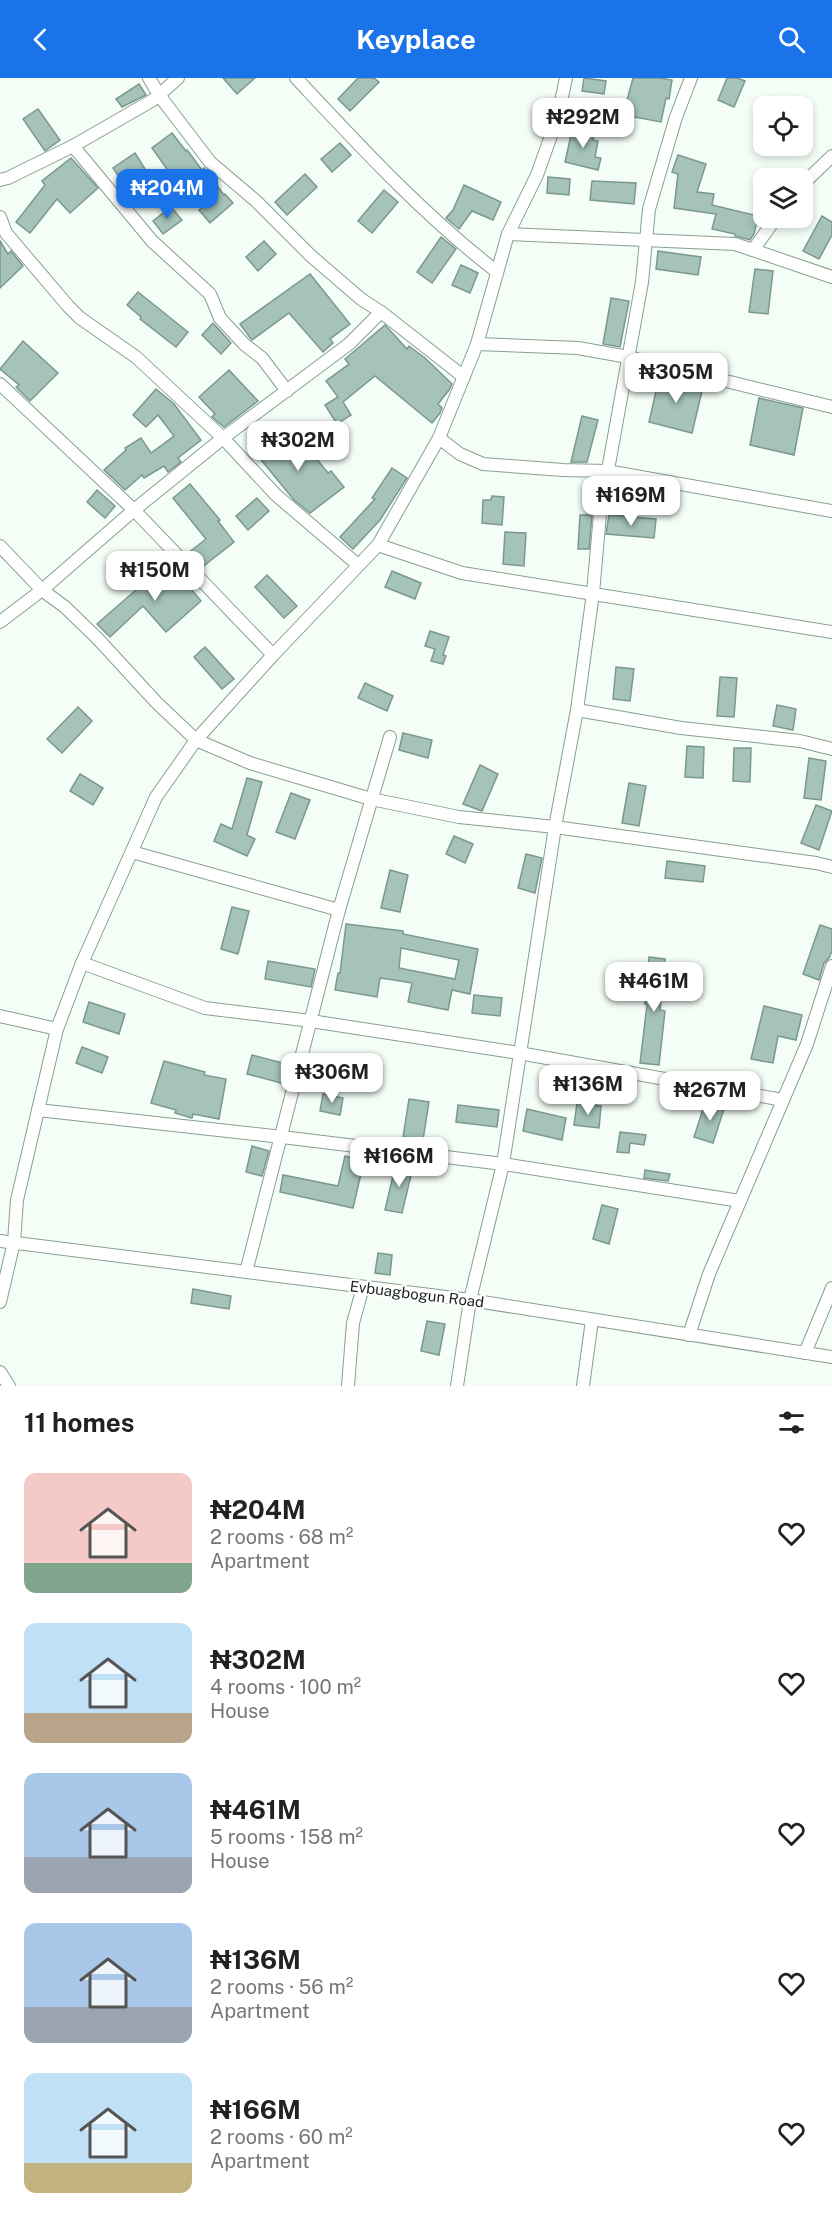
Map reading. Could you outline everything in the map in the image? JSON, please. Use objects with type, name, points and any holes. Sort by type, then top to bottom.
[{"type":"street","points":[[149,78],[210,162],[256,201],[310,256],[464,377]]},
{"type":"street","points":[[0,180],[73,146],[153,100],[178,78]]},
{"type":"street","points":[[296,78],[377,165],[496,272]]},
{"type":"street","points":[[0,1302],[14,1242],[17,1200],[57,1029],[82,963],[156,796],[196,740],[378,545],[440,438],[477,344],[508,234],[537,175],[558,116],[566,78]]},
{"type":"street","points":[[457,1386],[470,1300],[503,1164],[555,827],[577,710],[593,593],[600,514],[642,282],[652,199],[676,117],[691,78]]},
{"type":"street","points":[[73,146],[152,241],[210,294],[220,318],[245,345],[262,358],[287,391]]},
{"type":"street","points":[[813,174],[832,156]]},
{"type":"street","points":[[0,217],[6,233],[80,318],[136,357],[224,438],[276,495],[358,565]]},
{"type":"street","points":[[753,250],[770,228]]},
{"type":"street","points":[[508,234],[735,244],[832,277]]},
{"type":"street","points":[[0,622],[42,590],[134,510],[224,438],[349,344],[381,312]]},
{"type":"street","points":[[477,344],[578,348],[628,357],[832,407]]},
{"type":"street","points":[[0,384],[134,510],[273,655]]},
{"type":"street","points":[[440,438],[460,454],[483,464],[608,471],[832,511]]},
{"type":"street","points":[[378,545],[462,573],[832,632]]},
{"type":"street","points":[[0,546],[42,590],[73,615],[156,702],[196,740],[250,763],[371,799],[459,817],[555,827],[804,861],[832,867]]},
{"type":"street","points":[[577,710],[681,728],[800,741],[832,749]]},
{"type":"street","points":[[246,1272],[339,910],[390,737]]},
{"type":"street","points":[[132,852],[339,910]]},
{"type":"street","points":[[82,963],[205,1008],[311,1021],[519,1053],[783,1100]]},
{"type":"street","points":[[689,1335],[709,1274],[807,1044],[832,966]]},
{"type":"street","points":[[0,1016],[57,1029]]},
{"type":"street","points":[[38,1110],[503,1164],[740,1201]]},
{"type":"street","name":"Evbuagbogun Road","points":[[0,1240],[470,1300],[832,1357]]},
{"type":"street","points":[[348,1386],[354,1323],[363,1287]]},
{"type":"street","points":[[805,1353],[832,1288]]},
{"type":"street","points":[[583,1386],[592,1320]]},
{"type":"street","points":[[0,1372],[9,1386]]},
{"type":"building","points":[[223,78],[255,78],[237,94]]},
{"type":"building","points":[[358,78],[374,78],[379,82],[350,111],[338,99]]},
{"type":"building","points":[[584,78],[606,81],[604,94],[582,91]]},
{"type":"building","points":[[633,78],[672,80],[669,99],[666,98],[661,122],[623,115]]},
{"type":"building","points":[[727,78],[745,81],[734,107],[718,100]]},
{"type":"building","points":[[139,84],[146,95],[122,107],[116,99]]},
{"type":"building","points":[[605,102],[619,108],[613,122],[598,119]]},
{"type":"building","points":[[38,109],[60,140],[45,151],[23,119]]},
{"type":"building","points":[[573,126],[595,131],[593,140],[598,141],[595,157],[601,158],[598,170],[565,162]]},
{"type":"building","points":[[172,133],[233,203],[210,223],[199,210],[204,206],[183,177],[176,182],[152,148]]},
{"type":"building","points":[[340,143],[351,155],[332,172],[321,159]]},
{"type":"building","points":[[135,153],[145,169],[128,180],[124,174],[119,177],[113,168]]},
{"type":"building","points":[[678,155],[706,164],[697,192],[714,194],[712,205],[753,215],[753,228],[755,228],[750,240],[712,229],[716,214],[674,208],[678,174],[672,172]]},
{"type":"building","points":[[71,158],[98,188],[70,213],[57,199],[30,233],[16,222],[45,185],[42,181]]},
{"type":"building","points":[[305,174],[317,187],[287,215],[275,202]]},
{"type":"building","points":[[548,177],[570,179],[569,195],[547,193]]},
{"type":"building","points":[[592,181],[636,183],[634,204],[590,200]]},
{"type":"building","points":[[464,185],[501,202],[493,220],[472,211],[459,229],[446,218],[453,210]]},
{"type":"building","points":[[384,190],[398,202],[372,233],[358,221]]},
{"type":"building","points":[[171,207],[182,220],[163,234],[153,221]]},
{"type":"building","points":[[822,216],[832,222],[832,235],[819,259],[803,251]]},
{"type":"building","points":[[441,237],[456,249],[432,283],[417,272]]},
{"type":"building","points":[[0,241],[8,254],[11,251],[23,266],[0,288]]},
{"type":"building","points":[[264,241],[276,254],[258,271],[246,257]]},
{"type":"building","points":[[658,251],[701,257],[698,275],[656,269]]},
{"type":"building","points":[[461,265],[478,273],[470,293],[452,285]]},
{"type":"building","points":[[755,269],[773,271],[768,314],[749,312]]},
{"type":"building","points":[[310,274],[350,324],[330,339],[333,343],[323,352],[289,313],[252,340],[240,324]]},
{"type":"building","points":[[138,292],[188,332],[176,347],[140,319],[141,317],[127,305]]},
{"type":"building","points":[[611,298],[629,301],[620,347],[603,344]]},
{"type":"building","points":[[213,323],[231,343],[221,354],[202,335]]},
{"type":"building","points":[[385,325],[407,349],[409,346],[425,358],[452,384],[438,404],[442,408],[440,413],[432,423],[375,376],[343,402],[351,415],[337,424],[325,405],[338,397],[326,381],[349,364],[345,359]]},
{"type":"building","points":[[23,341],[58,373],[30,401],[16,387],[19,385],[0,369]]},
{"type":"building","points":[[229,370],[258,401],[224,427],[212,417],[215,414],[199,397]]},
{"type":"building","points":[[660,374],[703,387],[692,433],[649,422]]},
{"type":"building","points":[[156,389],[174,404],[201,440],[178,458],[181,462],[168,472],[164,466],[144,478],[142,475],[125,490],[104,470],[126,450],[125,448],[141,438],[151,453],[174,436],[158,415],[146,427],[133,415]]},
{"type":"building","points":[[759,398],[803,408],[794,455],[750,445]]},
{"type":"building","points":[[582,416],[598,420],[587,462],[571,462]]},
{"type":"building","points":[[260,434],[276,453],[298,436],[328,473],[331,471],[344,487],[310,513],[294,500],[248,444]]},
{"type":"building","points":[[392,468],[407,478],[380,520],[353,549],[340,537],[375,499],[372,498]]},
{"type":"building","points":[[190,484],[220,520],[218,521],[234,542],[201,568],[188,553],[206,539],[173,498]]},
{"type":"building","points":[[97,490],[115,506],[105,518],[87,502]]},
{"type":"building","points":[[492,496],[504,497],[502,525],[482,523],[483,500],[491,500]]},
{"type":"building","points":[[257,498],[269,511],[248,530],[236,516]]},
{"type":"building","points":[[580,515],[592,515],[589,549],[578,549]]},
{"type":"building","points":[[609,515],[656,519],[654,538],[606,534]]},
{"type":"building","points":[[505,532],[526,533],[524,566],[503,564]]},
{"type":"building","points":[[168,562],[201,601],[166,632],[143,606],[110,637],[97,624]]},
{"type":"building","points":[[392,571],[421,583],[415,599],[385,587]]},
{"type":"building","points":[[267,575],[297,606],[284,618],[255,587]]},
{"type":"building","points":[[430,631],[449,637],[443,655],[446,656],[443,664],[431,661],[435,649],[425,646]]},
{"type":"building","points":[[205,647],[234,679],[222,689],[194,657]]},
{"type":"building","points":[[616,667],[634,669],[630,701],[613,699]]},
{"type":"building","points":[[720,677],[737,678],[734,717],[717,716]]},
{"type":"building","points":[[365,683],[393,696],[387,711],[358,698]]},
{"type":"building","points":[[777,705],[796,709],[793,730],[773,726]]},
{"type":"building","points":[[78,707],[92,721],[62,753],[47,739]]},
{"type":"building","points":[[403,733],[432,740],[428,758],[399,750]]},
{"type":"building","points":[[687,746],[704,747],[703,778],[685,777]]},
{"type":"building","points":[[734,748],[751,748],[750,782],[733,781]]},
{"type":"building","points":[[809,758],[826,761],[821,800],[804,798]]},
{"type":"building","points":[[480,765],[498,774],[482,811],[463,804]]},
{"type":"building","points":[[80,774],[103,788],[93,805],[70,791]]},
{"type":"building","points":[[247,778],[262,782],[247,835],[255,839],[247,856],[214,841],[221,824],[232,829]]},
{"type":"building","points":[[629,783],[646,786],[639,826],[622,823]]},
{"type":"building","points":[[291,793],[310,800],[295,839],[276,832]]},
{"type":"building","points":[[816,805],[832,811],[819,850],[801,843]]},
{"type":"building","points":[[454,836],[473,844],[465,863],[446,854]]},
{"type":"building","points":[[526,854],[542,858],[535,893],[518,888]]},
{"type":"building","points":[[667,861],[705,866],[703,882],[665,878]]},
{"type":"building","points":[[390,870],[408,875],[400,912],[381,908]]},
{"type":"building","points":[[232,907],[249,911],[238,954],[221,949]]},
{"type":"building","points":[[346,924],[403,931],[403,934],[478,949],[470,994],[452,990],[448,1010],[408,1002],[412,983],[380,978],[377,997],[335,990],[338,973],[340,973]],"holes":[[[401,948],[459,960],[455,979],[399,968]]]},
{"type":"building","points":[[820,925],[832,929],[832,951],[824,963],[819,980],[803,974]]},
{"type":"building","points":[[649,957],[665,959],[660,1010],[665,1011],[659,1065],[640,1063],[647,1005],[645,1004]]},
{"type":"building","points":[[268,961],[315,969],[311,987],[265,979]]},
{"type":"building","points":[[474,995],[502,998],[500,1016],[472,1013]]},
{"type":"building","points":[[89,1002],[125,1014],[119,1034],[83,1022]]},
{"type":"building","points":[[764,1006],[802,1015],[796,1040],[778,1036],[773,1063],[751,1059]]},
{"type":"building","points":[[82,1047],[108,1057],[102,1073],[76,1063]]},
{"type":"building","points":[[252,1055],[290,1065],[285,1084],[247,1074]]},
{"type":"building","points":[[164,1061],[205,1072],[204,1075],[226,1079],[219,1119],[193,1114],[192,1118],[175,1113],[176,1110],[151,1103]]},
{"type":"building","points":[[323,1094],[343,1098],[340,1115],[320,1111]]},
{"type":"building","points":[[409,1099],[429,1102],[423,1140],[403,1137]]},
{"type":"building","points":[[706,1100],[725,1106],[713,1143],[694,1137]]},
{"type":"building","points":[[577,1103],[601,1106],[599,1128],[574,1125]]},
{"type":"building","points":[[458,1105],[499,1110],[497,1127],[456,1122]]},
{"type":"building","points":[[527,1109],[566,1118],[562,1140],[523,1131]]},
{"type":"building","points":[[620,1132],[646,1135],[644,1145],[630,1143],[629,1153],[617,1152]]},
{"type":"building","points":[[252,1146],[269,1151],[262,1176],[246,1172]]},
{"type":"building","points":[[345,1156],[364,1161],[353,1208],[280,1192],[283,1175],[338,1186]]},
{"type":"building","points":[[396,1163],[413,1167],[402,1213],[385,1210]]},
{"type":"building","points":[[645,1170],[670,1174],[668,1181],[644,1178]]},
{"type":"building","points":[[602,1205],[618,1209],[609,1244],[593,1239]]},
{"type":"building","points":[[378,1253],[392,1255],[390,1275],[375,1273]]},
{"type":"building","points":[[193,1289],[231,1296],[229,1309],[191,1303]]},
{"type":"building","points":[[427,1321],[445,1324],[439,1355],[421,1351]]}]
